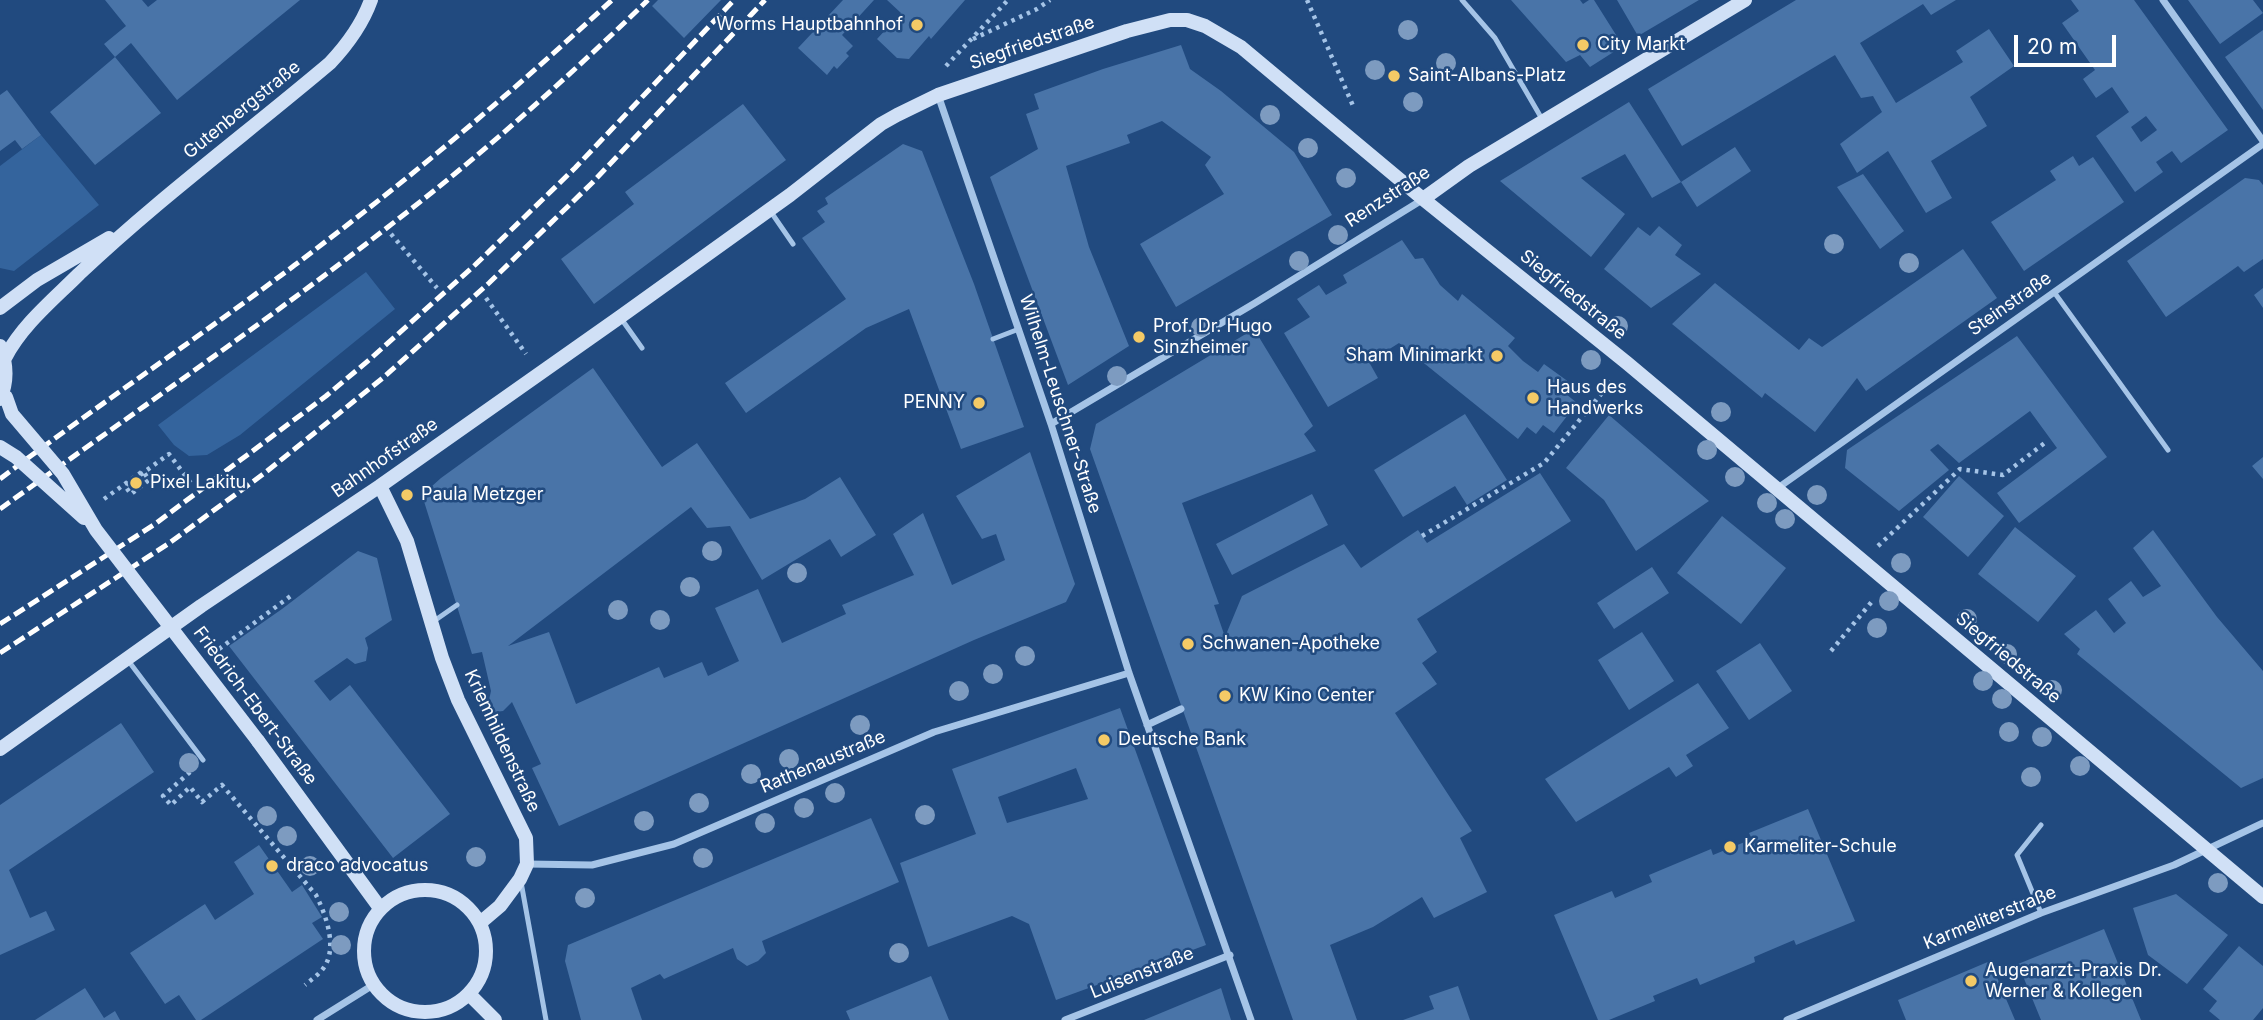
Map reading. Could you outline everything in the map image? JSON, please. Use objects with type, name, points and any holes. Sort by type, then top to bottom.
[{"type":"street","name":"Gutenbergstraße","points":[[2,352],[131,225],[330,63],[350,42],[366,15],[371,0]]},
{"type":"street","name":"Renzstraße","points":[[1051,424],[1255,303],[1423,199],[1469,166],[1745,0]]},
{"type":"street","points":[[2163,0],[2263,142]]},
{"type":"street","name":"Siegfriedstraße","points":[[790,195],[881,124],[938,95],[1127,31],[1170,20],[1187,20],[1221,34],[1241,47],[1423,199],[1627,363],[2263,897]]},
{"type":"street","name":"Wilhelm-Leuschner-Straße","points":[[938,95],[1051,424],[1129,673],[1251,1020]]},
{"type":"street","name":"Steinstraße","points":[[1775,490],[2263,142]]},
{"type":"street","name":"Bahnhofstraße","points":[[0,749],[201,606],[380,486],[790,195]]},
{"type":"street","name":"Gutenbergstraße","points":[[0,308],[37,280],[131,225]]},
{"type":"street","points":[[2,352],[4,393]]},
{"type":"street","name":"Friedrich-Ebert-Straße","points":[[4,393],[12,414],[63,474],[96,530],[258,741],[380,908]]},
{"type":"street","name":"Friedrich-Ebert-Straße","points":[[0,447],[16,457],[96,530]]},
{"type":"street","name":"Kriemhildenstraße","points":[[380,486],[407,541],[458,700],[526,838],[527,864]]},
{"type":"street","name":"Rathenaustraße","points":[[527,864],[592,865],[674,844],[934,732],[1129,673]]},
{"type":"street","points":[[1147,725],[1181,709]]},
{"type":"street","name":"Karmeliterstraße","points":[[1787,1020],[2041,913],[2174,865],[2263,823]]},
{"type":"street","points":[[480,923],[500,906],[520,879],[527,864]]},
{"type":"street","points":[[428,889],[443,891],[470,908],[480,923],[486,949],[481,975],[469,994],[446,1008],[425,1013],[407,1010],[393,1003],[373,985],[363,959],[363,946],[370,921],[380,908],[400,894],[428,889]]},
{"type":"street","name":"Luisenstraße","points":[[1065,1020],[1230,955]]},
{"type":"street","points":[[317,1020],[373,985]]},
{"type":"street","points":[[469,994],[495,1020]]},
{"type":"lane","points":[[1462,0],[1495,38],[1543,121]]},
{"type":"lane","points":[[769,210],[793,244]]},
{"type":"lane","points":[[2054,292],[2168,450]]},
{"type":"lane","points":[[620,317],[642,348]]},
{"type":"lane","points":[[993,339],[1019,330]]},
{"type":"lane","points":[[432,622],[457,605]]},
{"type":"lane","points":[[127,659],[203,760]]},
{"type":"lane","points":[[2041,825],[2017,855],[2041,913]]},
{"type":"lane","points":[[520,879],[546,1020]]},
{"type":"path","points":[[1008,0],[971,40],[1037,9],[1050,0]]},
{"type":"path","points":[[1307,0],[1360,124],[1351,139]]},
{"type":"path","points":[[391,234],[436,288]]},
{"type":"path","points":[[486,298],[519,345]]},
{"type":"path","points":[[1422,536],[1544,463],[1627,363]]},
{"type":"path","points":[[1862,561],[1960,469],[2003,474],[2046,442]]},
{"type":"path","points":[[103,500],[143,471],[149,480],[131,494],[125,486],[143,473],[152,467],[169,454],[193,486]]},
{"type":"path","points":[[1831,651],[1887,582]]},
{"type":"path","points":[[219,649],[292,595]]},
{"type":"path","points":[[203,760],[163,796],[171,805],[190,787],[202,802],[222,785],[316,895],[327,917],[330,943],[324,968],[305,985]]},
{"type":"shaded area","points":[[41,135],[99,205],[14,271],[0,268],[0,166]]},
{"type":"shaded area","points":[[366,272],[395,309],[240,435],[207,455],[189,456],[174,445],[158,425]]},
{"type":"building","points":[[105,0],[142,0],[148,7],[157,0],[300,0],[177,100],[131,43],[115,57],[104,44],[126,26]]},
{"type":"building","points":[[658,0],[721,0],[684,38],[652,6]]},
{"type":"building","name":"Worms Hauptbahnhof","points":[[843,0],[874,0],[842,35],[853,46],[846,53],[849,56],[837,69],[834,66],[827,75],[798,48]]},
{"type":"building","name":"Worms Hauptbahnhof","points":[[887,0],[965,0],[931,39],[929,36],[909,59],[897,58],[877,39],[901,13]]},
{"type":"building","points":[[1511,0],[1580,0],[1583,4],[1594,0],[1623,46],[1590,67],[1580,55],[1566,62]]},
{"type":"building","points":[[1617,0],[1699,0],[1638,36]]},
{"type":"building","points":[[1796,0],[1956,0],[1931,15],[1923,4],[1860,43],[1896,103],[1963,62],[1956,51],[1989,29],[2014,66],[1970,97],[1987,126],[1931,161],[1952,198],[1926,213],[1888,151],[1857,173],[1840,144],[1882,112],[1873,96],[1861,98],[1835,55],[1682,146],[1648,89]]},
{"type":"building","points":[[2071,0],[2134,0],[2228,130],[2181,163],[2172,151],[2156,162],[2163,172],[2135,192],[2096,136],[2129,112],[2112,87],[2096,98],[2083,79],[2095,70],[2062,23],[2079,11]],"holes":[[[2146,116],[2157,130],[2141,142],[2131,127]]]},
{"type":"building","points":[[2188,0],[2253,0],[2263,13],[2220,44]]},
{"type":"building","points":[[2263,30],[2263,110],[2225,57]]},
{"type":"building","points":[[1181,45],[1190,69],[1221,91],[1294,152],[1332,215],[1176,307],[1140,244],[1224,194],[1205,165],[1211,157],[1162,121],[1127,135],[1130,143],[1066,166],[1089,247],[1129,346],[1068,385],[990,177],[1038,149],[1026,114],[1039,109],[1034,94]]},
{"type":"building","points":[[115,57],[161,113],[95,165],[50,112]]},
{"type":"building","points":[[7,90],[41,135],[22,149],[15,140],[0,151],[0,95]]},
{"type":"building","points":[[1629,102],[1681,182],[1652,198],[1625,154],[1581,178],[1625,214],[1591,257],[1500,181]]},
{"type":"building","points":[[743,104],[786,160],[594,304],[561,259],[634,204],[625,192]]},
{"type":"building","points":[[903,144],[922,151],[974,284],[1024,427],[961,449],[909,309],[866,328],[746,413],[725,383],[846,299],[802,238],[825,222],[817,211],[828,204],[825,198]]},
{"type":"building","points":[[1735,147],[1751,171],[1697,207],[1681,182]]},
{"type":"building","points":[[2073,156],[2079,166],[2093,157],[2124,202],[2024,271],[1991,222],[2056,180],[2050,171]]},
{"type":"building","points":[[1863,174],[1904,231],[1880,249],[1837,187]]},
{"type":"building","points":[[2245,178],[2259,180],[2263,185],[2263,259],[2244,272],[2238,266],[2166,317],[2127,261]]},
{"type":"building","points":[[1659,226],[1682,245],[1675,255],[1701,274],[1651,308],[1604,269],[1638,227],[1650,236]]},
{"type":"building","points":[[1402,240],[1415,259],[1423,258],[1440,285],[1458,301],[1462,294],[1515,338],[1508,346],[1523,361],[1538,372],[1544,364],[1573,385],[1566,394],[1577,403],[1554,433],[1543,425],[1536,434],[1527,427],[1518,439],[1399,343],[1369,362],[1378,378],[1328,407],[1284,333],[1310,317],[1297,299],[1319,285],[1326,295],[1347,283],[1343,275]]},
{"type":"building","points":[[1963,249],[1997,298],[1866,391],[1857,378],[1815,432],[1765,393],[1762,398],[1672,324],[1715,283],[1799,350],[1809,338],[1822,347]]},
{"type":"building","points":[[2263,288],[2263,308],[2254,295]]},
{"type":"building","points":[[1254,329],[1313,426],[1304,434],[1316,451],[1182,503],[1219,604],[1214,605],[1225,637],[1242,596],[1344,544],[1361,568],[1418,530],[1427,543],[1540,473],[1571,521],[1417,619],[1437,652],[1422,663],[1437,684],[1395,713],[1472,831],[1460,838],[1487,892],[1434,918],[1422,897],[1373,927],[1330,945],[1357,1020],[1293,1020],[1090,449],[1096,424]]},
{"type":"building","points":[[2017,336],[2107,457],[2019,523],[1997,493],[2057,448],[2030,411],[1959,463],[1938,444],[1930,450],[1949,470],[1899,511],[1845,468],[1847,450]]},
{"type":"building","points":[[593,368],[662,467],[697,443],[750,519],[805,499],[840,477],[876,535],[841,557],[830,539],[762,580],[730,526],[707,528],[691,507],[508,646],[549,632],[576,704],[659,667],[664,678],[702,662],[708,676],[739,661],[715,608],[758,589],[782,643],[846,614],[842,605],[914,575],[893,534],[923,513],[952,585],[1005,560],[996,534],[982,539],[956,496],[1030,452],[1075,584],[1066,602],[974,640],[559,826],[532,768],[541,764],[512,702],[503,711],[495,712],[489,700],[491,691],[482,652],[472,654],[422,495],[441,478]]},
{"type":"building","points":[[1465,414],[1507,480],[1467,505],[1455,486],[1403,517],[1374,470]]},
{"type":"building","points":[[1609,415],[1709,501],[1636,551],[1604,500],[1566,468]]},
{"type":"building","points":[[2263,457],[2263,479],[2252,466]]},
{"type":"building","points":[[1959,476],[2004,516],[1968,557],[1923,517]]},
{"type":"building","points":[[1312,494],[1328,525],[1232,575],[1216,544]]},
{"type":"building","points":[[1722,516],[1786,568],[1741,624],[1677,573]]},
{"type":"building","points":[[2015,527],[2076,576],[2038,622],[1978,574]]},
{"type":"building","points":[[2153,530],[2217,617],[2263,671],[2263,778],[2241,788],[2077,654],[2080,649],[2064,634],[2096,610],[2114,633],[2126,623],[2108,599],[2131,581],[2143,597],[2161,586],[2133,548]]},
{"type":"building","points":[[358,551],[377,558],[392,620],[365,638],[368,648],[366,661],[355,664],[347,658],[314,681],[330,701],[350,685],[450,814],[393,858],[229,646]]},
{"type":"building","points":[[1652,567],[1669,593],[1614,629],[1597,603]]},
{"type":"building","points":[[1642,632],[1674,681],[1629,710],[1598,660]]},
{"type":"building","points":[[1760,643],[1792,691],[1749,720],[1716,671]]},
{"type":"building","points":[[1698,683],[1729,728],[1686,755],[1693,766],[1676,777],[1669,767],[1576,822],[1545,779]]},
{"type":"building","points":[[1120,708],[1206,945],[1056,1000],[1029,924],[1012,916],[928,947],[900,863],[976,834],[952,769]],"holes":[[[1076,768],[1088,799],[1007,823],[998,797]]]},
{"type":"building","points":[[121,723],[154,772],[9,870],[30,918],[46,911],[55,930],[0,955],[0,805]]},
{"type":"building","points":[[1808,809],[1855,921],[1796,945],[1794,940],[1754,957],[1755,962],[1700,985],[1697,978],[1653,996],[1655,1001],[1609,1020],[1598,1020],[1554,915],[1612,891],[1615,898],[1652,882],[1649,875],[1711,849],[1713,855],[1752,839],[1749,833]]},
{"type":"building","points":[[871,818],[899,882],[762,941],[766,953],[747,966],[737,959],[733,948],[664,979],[660,974],[631,988],[642,1020],[581,1020],[565,961],[568,945]]},
{"type":"building","points":[[259,845],[292,892],[302,885],[322,917],[312,923],[323,939],[201,1020],[196,1020],[179,995],[165,1004],[130,953],[205,904],[215,920],[254,894],[234,862]]},
{"type":"building","points":[[2176,894],[2228,935],[2187,984],[2148,955],[2133,908]]},
{"type":"building","points":[[2104,929],[2141,1020],[2041,1020],[2018,964]]},
{"type":"building","points":[[2239,946],[2263,966],[2263,1008],[2253,1020],[2220,1020],[2209,1011],[2217,1001],[2203,989]]},
{"type":"building","name":"Augenarzt-Praxis Dr. Werner & Kollegen","points":[[1990,961],[2015,1020],[1906,1020],[1898,1000]]},
{"type":"building","points":[[931,976],[949,1020],[850,1020],[846,1011]]},
{"type":"building","points":[[1458,986],[1470,1020],[1403,1020],[1434,1009],[1429,996]]},
{"type":"building","points":[[85,988],[104,1018],[115,1011],[120,1020],[35,1020]]},
{"type":"building","points":[[1221,988],[1231,1020],[1144,1020]]},
{"type":"railway","points":[[0,479],[245,302],[362,213],[472,124],[612,0]]},
{"type":"railway","points":[[0,509],[382,232],[517,121],[648,0]]},
{"type":"railway","points":[[0,624],[155,524],[326,396],[369,360],[475,265],[575,168],[734,0]]},
{"type":"railway","points":[[0,653],[168,544],[266,472],[384,377],[489,283],[592,183],[765,0]]},
{"type":"place","name":"Worms Hauptbahnhof","points":[[917,25]]},
{"type":"place","name":"City Markt","points":[[1583,45]]},
{"type":"place","name":"Saint-Albans-Platz","points":[[1394,76]]},
{"type":"place","name":"Prof. Dr. Hugo Sinzheimer","points":[[1139,337]]},
{"type":"place","name":"Sham Minimarkt","points":[[1497,356]]},
{"type":"place","name":"Haus des Handwerks","points":[[1533,398]]},
{"type":"place","name":"PENNY","points":[[979,403]]},
{"type":"place","name":"Pixel Lakitu","points":[[136,483]]},
{"type":"place","name":"Paula Metzger","points":[[407,495]]},
{"type":"place","name":"Schwanen-Apotheke","points":[[1188,644]]},
{"type":"place","name":"KW Kino Center","points":[[1225,696]]},
{"type":"place","name":"Deutsche Bank","points":[[1104,740]]},
{"type":"place","name":"Karmeliter-Schule","points":[[1730,847]]},
{"type":"place","name":"draco advocatus","points":[[272,866]]},
{"type":"place","name":"Augenarzt-Praxis Dr. Werner & Kollegen","points":[[1971,981]]}]
